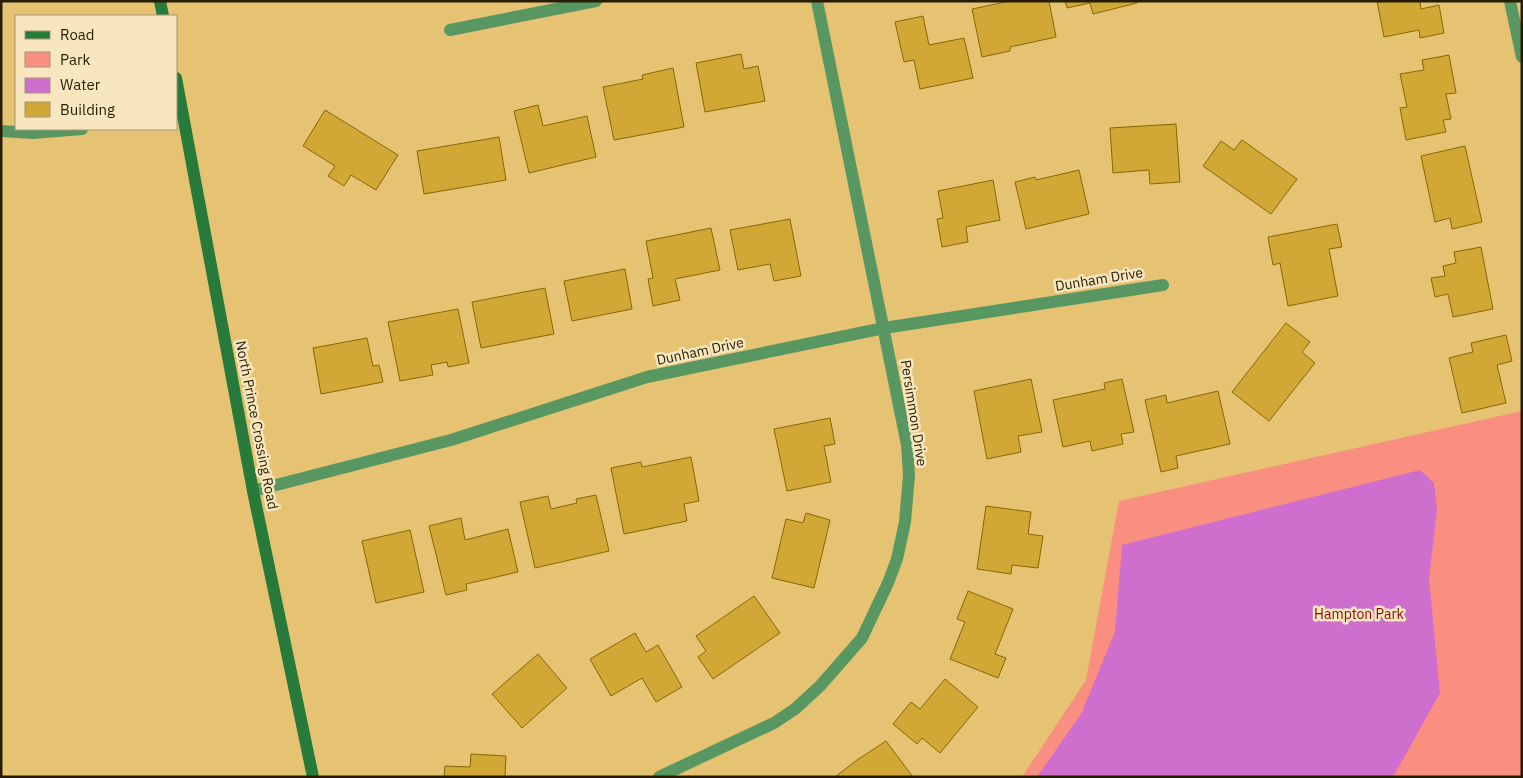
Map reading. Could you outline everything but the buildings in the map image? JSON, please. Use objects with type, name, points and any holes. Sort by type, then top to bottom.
[{"type":"street","points":[[160,1],[163,15]]},
{"type":"street","points":[[450,30],[596,1]]},
{"type":"street","name":"Persimmon Drive","points":[[659,777],[774,724],[795,709],[820,686],[862,638],[897,559],[905,522],[909,474],[907,445],[817,1]]},
{"type":"street","points":[[1510,1],[1522,57]]},
{"type":"street","name":"North Prince Crossing Road","points":[[178,96],[253,491],[313,777]]},
{"type":"street","points":[[1,131],[32,133],[70,130]]},
{"type":"street","name":"Dunham Drive","points":[[253,491],[459,438],[647,377],[884,328],[1163,285]]},
{"type":"green space","name":"Hampton Park","points":[[1522,411],[1522,777],[1022,777],[1086,680],[1119,501]]},
{"type":"water","name":"Hampton Park","points":[[1420,470],[1434,483],[1437,510],[1429,578],[1440,693],[1393,777],[1037,777],[1081,714],[1115,632],[1122,545]]}]
